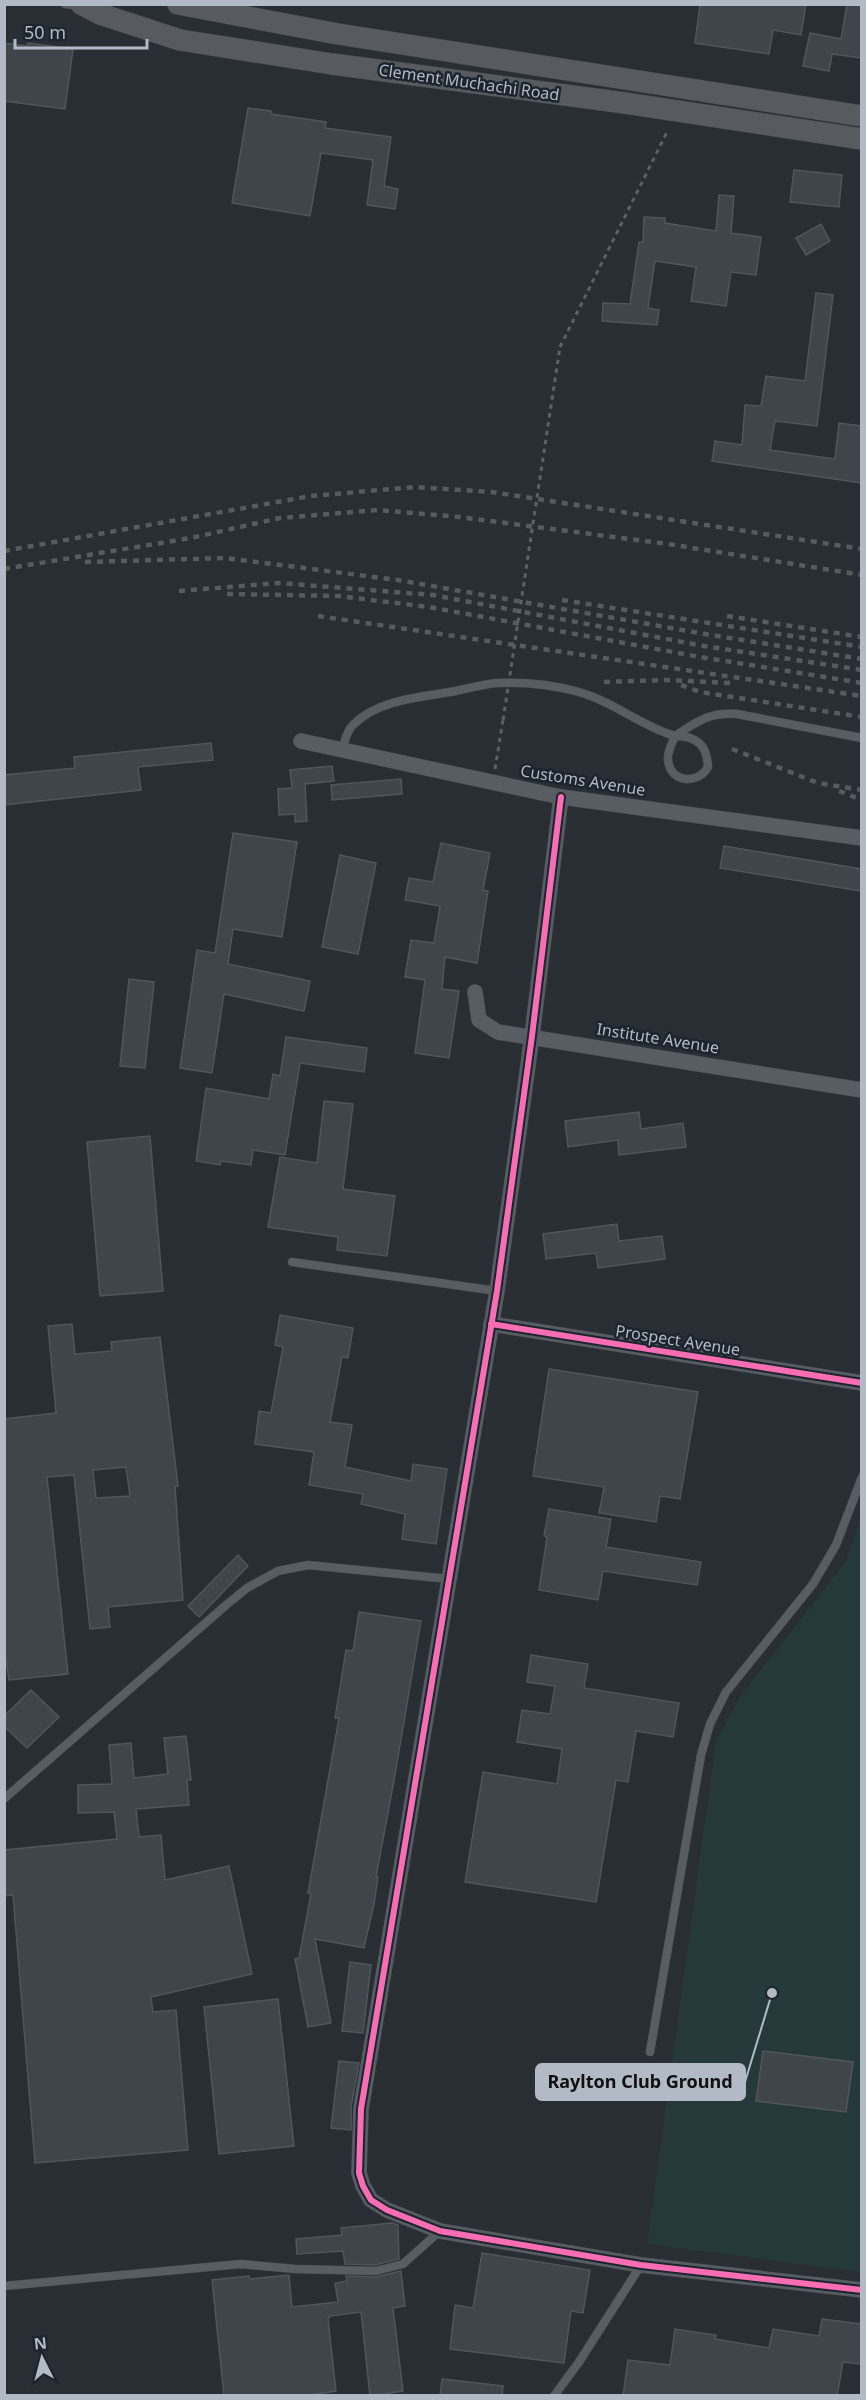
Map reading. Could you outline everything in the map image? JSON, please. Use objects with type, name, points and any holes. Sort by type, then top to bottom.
[{"type":"main road","name":"Clement Muchachi Road","points":[[178,4],[338,34],[861,116]]},
{"type":"main road","name":"Clement Muchachi Road","points":[[77,5],[180,40],[332,64],[614,101],[861,139]]},
{"type":"street","name":"Customs Avenue","points":[[301,741],[561,796],[861,838]]},
{"type":"street","points":[[561,796],[532,1036],[497,1291],[365,2086],[359,2173],[371,2200],[387,2210],[440,2231],[641,2265],[861,2290]]},
{"type":"street","name":"Institute Avenue","points":[[474,992],[479,1020],[498,1032],[861,1090]]},
{"type":"street","name":"Prospect Avenue","points":[[491,1324],[861,1383]]},
{"type":"lane","points":[[342,750],[347,733],[353,725],[363,717],[392,704],[496,683],[548,686],[580,692],[609,703],[650,727],[675,736],[693,738],[701,742],[708,767],[700,776],[691,780],[682,779],[674,774],[668,762],[669,749],[675,736],[704,718],[722,713],[861,738]]},
{"type":"lane","points":[[292,1262],[497,1291]]},
{"type":"lane","points":[[650,2052],[701,1755],[710,1724],[726,1692],[813,1584],[837,1545],[861,1477]]},
{"type":"lane","points":[[5,1798],[225,1606],[247,1588],[278,1571],[308,1565],[449,1579]]},
{"type":"lane","points":[[4,2286],[241,2264],[295,2270],[376,2271],[403,2264],[440,2231]]},
{"type":"lane","points":[[554,2396],[579,2362],[641,2265]]},
{"type":"path","points":[[492,782],[560,347],[677,112]]},
{"type":"shaded area","points":[[861,1517],[861,2272],[647,2244],[716,1741],[742,1694],[845,1563]]},
{"type":"building","points":[[700,4],[806,4],[801,35],[773,30],[769,54],[695,43]]},
{"type":"building","points":[[847,4],[861,4],[861,58],[832,54],[829,71],[803,66],[810,33],[841,39]]},
{"type":"building","points":[[4,43],[27,46],[28,43],[73,49],[65,109],[4,101]]},
{"type":"building","points":[[248,108],[271,111],[271,114],[326,122],[325,128],[391,137],[384,186],[398,189],[395,209],[367,205],[373,160],[321,153],[310,216],[232,203]]},
{"type":"building","points":[[794,170],[842,175],[839,207],[790,202]]},
{"type":"building","points":[[719,195],[734,196],[731,233],[761,237],[756,275],[731,272],[726,306],[691,301],[696,267],[655,261],[648,308],[659,310],[657,325],[602,321],[603,303],[630,304],[639,242],[643,242],[644,217],[665,218],[665,223],[716,231]]},
{"type":"building","points":[[821,224],[830,241],[806,255],[796,238]]},
{"type":"building","points":[[816,293],[833,295],[817,426],[775,421],[770,450],[835,459],[839,423],[861,426],[861,483],[712,461],[715,441],[742,445],[745,405],[761,406],[766,376],[805,381]]},
{"type":"building","points":[[211,743],[213,760],[138,767],[141,790],[4,805],[4,775],[75,768],[74,757]]},
{"type":"building","points":[[332,766],[334,781],[305,784],[307,821],[295,822],[295,814],[279,815],[278,789],[292,788],[290,770]]},
{"type":"building","points":[[401,779],[402,794],[332,800],[331,785]]},
{"type":"building","points":[[233,833],[297,842],[282,937],[233,929],[228,964],[310,981],[304,1011],[224,994],[212,1073],[180,1068],[197,950],[215,953]]},
{"type":"building","points":[[441,843],[490,853],[483,890],[488,891],[477,963],[445,957],[442,989],[459,991],[449,1058],[415,1053],[425,980],[405,977],[411,940],[434,943],[440,906],[405,900],[409,878],[433,882]]},
{"type":"building","points":[[724,846],[861,869],[861,891],[720,868]]},
{"type":"building","points":[[340,855],[376,863],[358,954],[322,947]]},
{"type":"building","points":[[129,979],[154,982],[145,1068],[120,1066]]},
{"type":"building","points":[[286,1037],[367,1048],[364,1072],[300,1063],[285,1155],[253,1150],[251,1165],[221,1161],[220,1165],[196,1161],[206,1088],[269,1099],[273,1074],[280,1076]]},
{"type":"building","points":[[324,1101],[353,1104],[343,1189],[395,1196],[387,1256],[337,1250],[338,1237],[268,1227],[280,1157],[317,1163]]},
{"type":"building","points":[[639,1112],[641,1129],[683,1123],[686,1147],[619,1155],[618,1140],[568,1147],[565,1121]]},
{"type":"building","points":[[150,1136],[163,1291],[100,1296],[87,1142]]},
{"type":"building","points":[[617,1224],[619,1241],[662,1236],[665,1259],[598,1268],[596,1253],[546,1259],[543,1234]]},
{"type":"building","points":[[280,1315],[353,1328],[348,1358],[342,1357],[330,1422],[352,1425],[345,1467],[411,1481],[413,1464],[447,1469],[436,1544],[402,1539],[405,1514],[361,1504],[363,1494],[309,1485],[314,1452],[255,1444],[259,1411],[271,1413],[283,1347],[275,1345]]},
{"type":"building","points":[[72,1324],[75,1354],[112,1351],[111,1342],[160,1337],[178,1486],[175,1486],[183,1600],[108,1607],[110,1627],[90,1629],[74,1475],[47,1477],[68,1674],[9,1680],[4,1645],[4,1419],[56,1413],[48,1326]],"holes":[[[126,1467],[130,1496],[96,1498],[93,1470]]]},
{"type":"building","points":[[549,1369],[698,1392],[680,1499],[660,1496],[656,1522],[599,1513],[604,1487],[533,1476]]},
{"type":"building","points":[[549,1509],[611,1519],[606,1547],[701,1562],[697,1585],[603,1571],[598,1600],[539,1590]]},
{"type":"building","points":[[238,1555],[248,1566],[199,1617],[188,1606]]},
{"type":"building","points":[[359,1612],[421,1621],[376,1877],[378,1877],[374,1904],[364,1948],[315,1939],[331,2023],[308,2027],[295,1959],[299,1958],[311,1894],[308,1893],[339,1718],[335,1718],[346,1650],[353,1651]]},
{"type":"building","points":[[531,1655],[588,1664],[584,1688],[679,1703],[673,1737],[636,1731],[628,1782],[616,1780],[596,1902],[465,1882],[483,1772],[557,1784],[562,1749],[517,1742],[522,1710],[550,1714],[555,1686],[527,1682]]},
{"type":"building","points":[[31,1690],[59,1717],[27,1748],[4,1726],[4,1716]]},
{"type":"building","points":[[186,1736],[191,1780],[187,1780],[189,1805],[136,1809],[139,1837],[161,1835],[165,1880],[229,1866],[252,1974],[151,1997],[153,2012],[176,2010],[188,2150],[35,2163],[13,1895],[4,1896],[4,1850],[117,1839],[114,1812],[78,1813],[78,1785],[112,1784],[109,1745],[131,1743],[134,1778],[168,1774],[164,1738]]},
{"type":"building","points":[[350,1962],[371,1965],[363,2033],[342,2031]]},
{"type":"building","points":[[278,1999],[294,2146],[219,2154],[204,2007]]},
{"type":"building","points":[[763,2051],[853,2062],[846,2112],[756,2101]]},
{"type":"building","points":[[339,2061],[359,2063],[351,2107],[351,2130],[331,2128]]},
{"type":"building","points":[[392,2223],[398,2225],[399,2259],[375,2265],[345,2264],[343,2251],[297,2254],[296,2239],[342,2235],[341,2228]]},
{"type":"building","points":[[482,2253],[590,2270],[583,2313],[571,2311],[564,2363],[450,2349],[455,2305],[473,2308]]},
{"type":"building","points":[[401,2271],[405,2306],[393,2308],[403,2391],[370,2396],[361,2312],[330,2316],[328,2319],[336,2391],[304,2396],[224,2396],[212,2280],[289,2275],[292,2307],[338,2302],[335,2283],[347,2281],[346,2276],[376,2277]]},
{"type":"building","points":[[822,2319],[861,2324],[861,2364],[843,2362],[837,2396],[623,2396],[628,2360],[670,2365],[675,2329],[716,2335],[715,2339],[769,2348],[773,2329],[819,2336]]},
{"type":"building","points":[[442,2379],[503,2386],[502,2396],[440,2396]]},
{"type":"railway","points":[[4,551],[311,496],[415,487],[492,492],[862,549]]},
{"type":"railway","points":[[4,569],[191,538],[280,518],[377,510],[459,517],[668,544],[862,575]]},
{"type":"railway","points":[[85,562],[225,558],[398,580],[862,659]]},
{"type":"railway","points":[[179,591],[279,583],[433,595],[704,646],[862,670]]},
{"type":"railway","points":[[227,594],[338,596],[429,607],[700,657],[862,683]]},
{"type":"railway","points":[[562,600],[862,647]]},
{"type":"railway","points":[[318,616],[862,696]]},
{"type":"railway","points":[[727,616],[862,637]]},
{"type":"railway","points":[[604,682],[667,680],[731,683]]},
{"type":"railway","points":[[681,685],[700,692],[862,717]]},
{"type":"railway","points":[[732,749],[818,783],[862,790]]},
{"type":"railway","points":[[839,791],[862,800]]},
{"type":"cycle path","points":[[561,797],[532,1036],[497,1291],[361,2109],[359,2173],[371,2200],[387,2210],[440,2231],[641,2265],[862,2290]]},
{"type":"cycle path","points":[[491,1324],[862,1383]]},
{"type":"place","name":"Raylton Club Ground","points":[[772,1993]]}]
